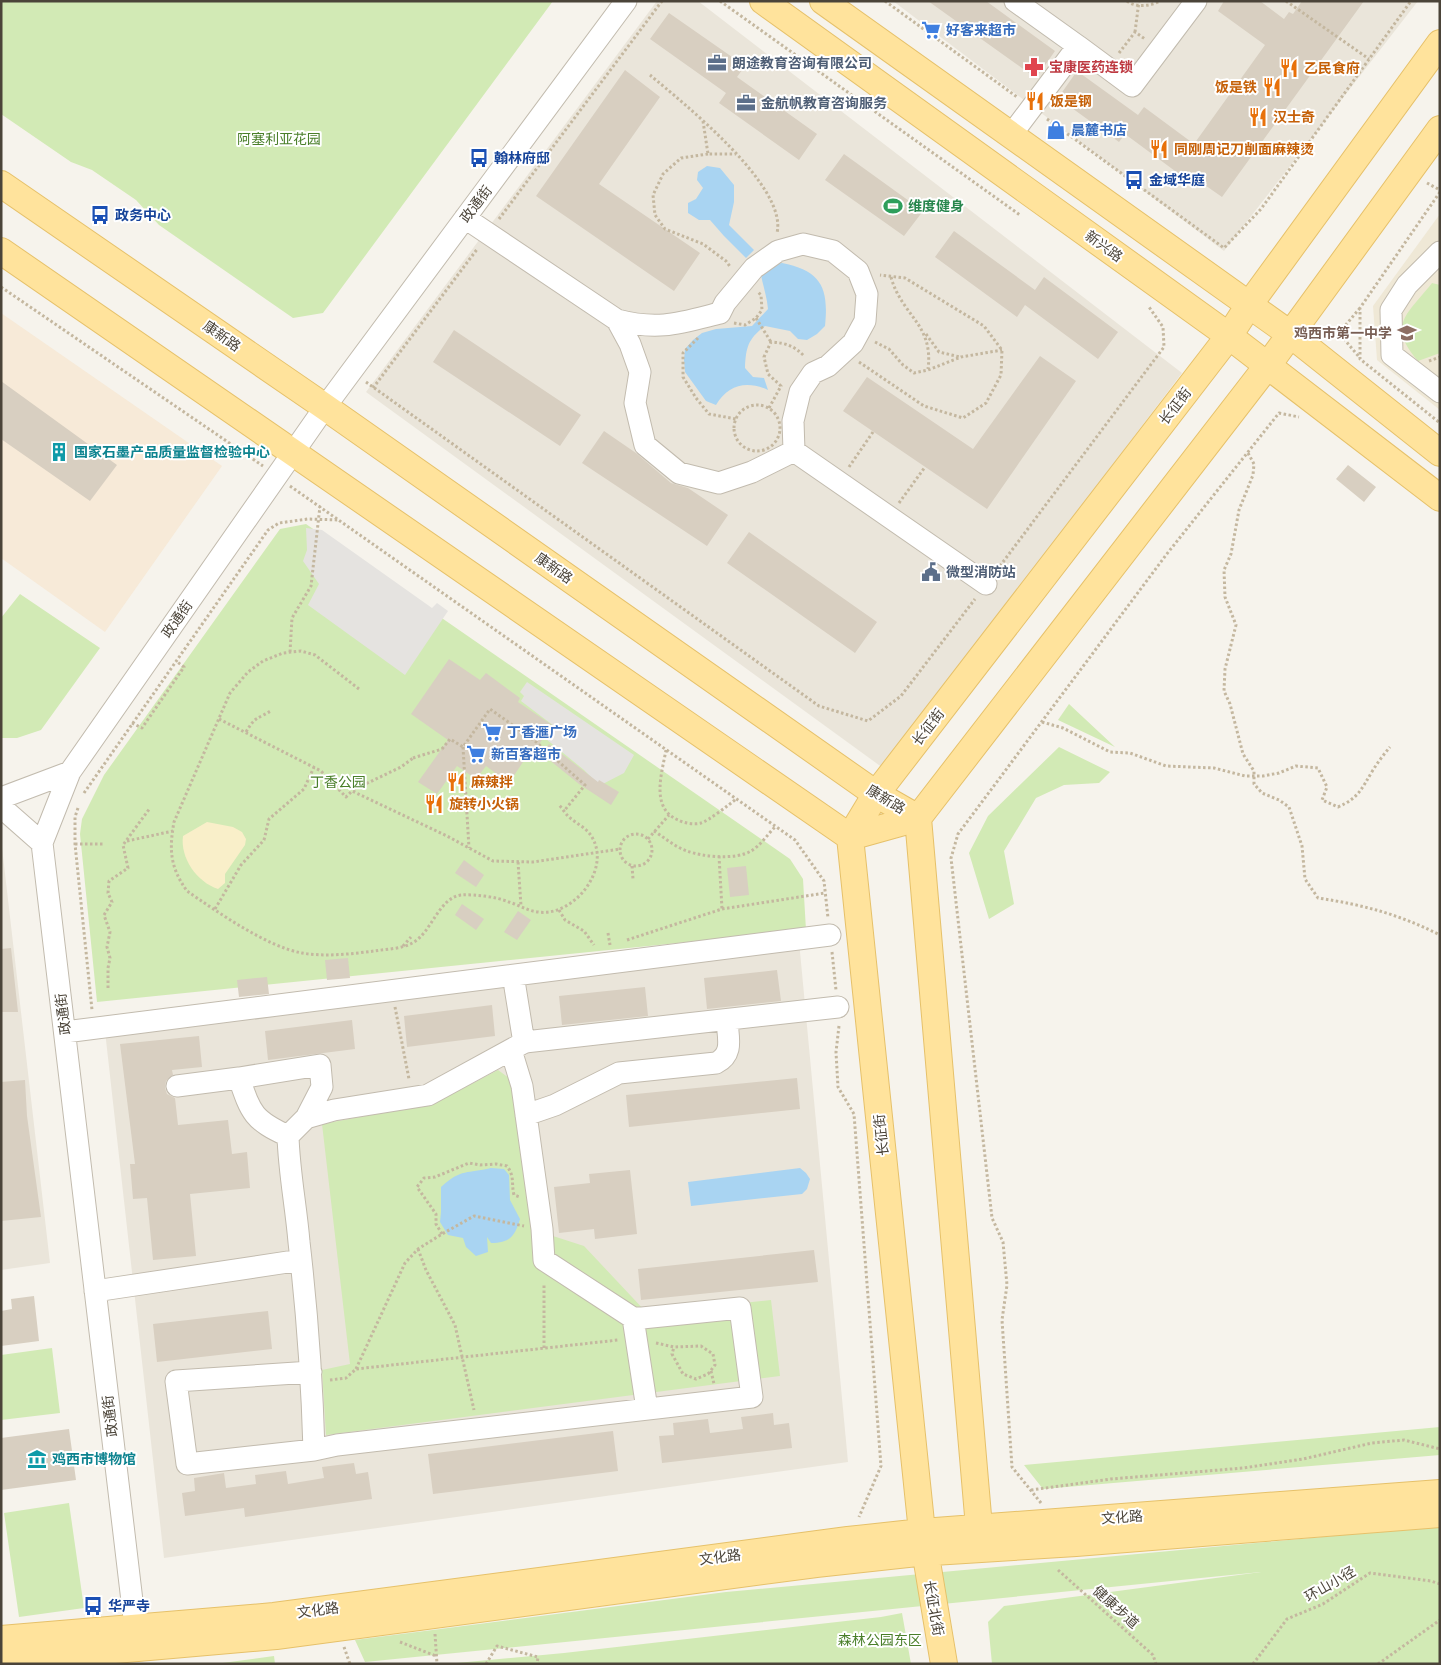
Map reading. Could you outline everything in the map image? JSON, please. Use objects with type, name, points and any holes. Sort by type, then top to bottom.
[{"type":"main road","name":"新兴路","points":[[763,1],[1268,364],[1440,498]]},
{"type":"main road","points":[[823,1],[1290,334],[1440,453]]},
{"type":"main road","name":"长征街","points":[[921,1546],[850,836],[876,794],[1229,336],[1249,305],[1440,43]]},
{"type":"main road","points":[[979,1527],[918,818],[1268,364],[1440,129]]},
{"type":"main road","name":"康新路","points":[[1,184],[325,407],[876,794],[918,818]]},
{"type":"main road","points":[[1,251],[850,836]]},
{"type":"main road","name":"康新路","points":[[850,836],[918,818]]},
{"type":"main road","name":"文化路","points":[[1,1640],[276,1636],[816,1564],[921,1546],[979,1527],[1440,1493]]},
{"type":"main road","name":"文化路","points":[[1,1660],[274,1616],[848,1540],[921,1546],[1076,1543],[1440,1514]]},
{"type":"main road","name":"长征北街","points":[[921,1546],[944,1664]]},
{"type":"street","name":"政通街","points":[[136,1638],[42,843],[70,772],[350,372],[626,1]]},
{"type":"street","points":[[1015,1],[1132,86],[1196,1]]},
{"type":"street","points":[[1011,136],[1078,46]]},
{"type":"street","points":[[465,218],[617,320],[638,326],[665,326],[720,313],[725,303],[754,268],[778,251],[803,244],[833,251],[858,271],[867,294],[865,321],[853,344],[828,366],[813,373],[800,392],[793,421],[794,451]]},
{"type":"street","points":[[1440,252],[1407,285],[1391,310],[1392,356],[1440,392]]},
{"type":"street","points":[[617,320],[630,344],[640,372],[635,403],[645,446],[680,473],[719,483],[752,472],[794,451]]},
{"type":"street","points":[[794,451],[986,584]]},
{"type":"street","points":[[1,798],[70,772]]},
{"type":"street","points":[[1,807],[42,843]]},
{"type":"street","points":[[65,1032],[830,935]]},
{"type":"street","points":[[515,987],[522,1086],[538,1196],[544,1260],[635,1328]]},
{"type":"street","points":[[306,1118],[334,1110],[428,1094],[518,1046],[838,1007]]},
{"type":"street","points":[[526,1115],[555,1104],[619,1073],[716,1063],[724,1059],[729,1049],[727,1021]]},
{"type":"street","points":[[177,1086],[320,1065],[322,1087],[306,1118],[288,1136],[288,1164],[301,1260],[311,1372],[314,1450]]},
{"type":"street","points":[[239,1078],[250,1110],[267,1127],[288,1136]]},
{"type":"street","points":[[95,1290],[301,1260]]},
{"type":"street","points":[[311,1372],[176,1382],[186,1464],[752,1397],[740,1308],[642,1318],[635,1328],[647,1409]]},
{"type":"path","points":[[497,222],[662,1]]},
{"type":"path","points":[[720,1],[1028,220]]},
{"type":"path","points":[[885,1],[1022,101]]},
{"type":"path","points":[[1127,1],[1132,4],[1152,5],[1160,1]]},
{"type":"path","points":[[1286,1],[1369,59]]},
{"type":"path","points":[[1047,119],[1224,248],[1261,209],[1411,1]]},
{"type":"path","points":[[1107,67],[1136,32],[1139,3]]},
{"type":"path","points":[[1136,32],[1160,49]]},
{"type":"path","points":[[650,75],[738,154],[770,196],[778,226],[771,256]]},
{"type":"path","points":[[703,121],[708,154]]},
{"type":"path","points":[[736,419],[709,414],[683,377],[683,354],[720,313],[734,323],[745,325],[756,318],[762,310],[761,295],[726,261],[703,244],[665,229],[655,215],[653,195],[663,174],[681,158],[708,154],[738,154]]},
{"type":"path","points":[[373,388],[479,246]]},
{"type":"path","points":[[844,352],[924,406],[963,418],[986,403],[1001,376],[1002,350],[984,326],[905,278],[858,271]]},
{"type":"path","points":[[891,277],[894,289],[938,352],[961,357]]},
{"type":"path","points":[[1,287],[320,506],[794,840],[824,881],[840,1017],[836,1052],[838,1087],[854,1114],[881,1466],[848,1540]]},
{"type":"path","points":[[350,372],[819,706],[868,720],[901,696],[1164,348],[1163,327],[1149,307],[1141,301]]},
{"type":"path","points":[[1360,308],[1339,334],[1360,359]]},
{"type":"path","points":[[756,318],[771,342]]},
{"type":"path","points":[[924,332],[930,355],[928,370]]},
{"type":"path","points":[[858,335],[889,349],[914,373],[928,370],[961,357],[1002,350]]},
{"type":"path","points":[[771,342],[784,343],[796,348],[806,359],[813,373]]},
{"type":"path","points":[[769,408],[781,386],[768,374],[764,357],[771,342]]},
{"type":"path","points":[[762,405],[769,408],[779,421],[778,436],[774,443],[762,450],[748,449],[737,440],[734,426],[736,419],[746,407],[762,405]]},
{"type":"path","points":[[1057,1522],[1012,1467],[1002,1320],[1007,1285],[1004,1242],[992,1218],[951,858],[958,834],[1166,555],[1279,413],[1301,418]]},
{"type":"path","points":[[839,482],[873,432]]},
{"type":"path","points":[[1248,453],[1254,464],[1253,475],[1239,510],[1231,554],[1224,570],[1225,597],[1236,625],[1225,669],[1224,691],[1230,704],[1243,754],[1254,771],[1254,784],[1262,794],[1279,800],[1289,807],[1302,846],[1305,879],[1318,898],[1356,904],[1387,913],[1410,920],[1440,935]]},
{"type":"path","points":[[889,516],[925,466]]},
{"type":"path","points":[[290,652],[292,618],[311,586],[320,506]]},
{"type":"path","points":[[93,1028],[75,844],[75,817],[84,792],[268,530],[279,522],[340,520]]},
{"type":"path","points":[[359,689],[315,655],[301,651],[290,652],[262,661],[248,672],[230,694],[174,822],[170,844],[172,860],[178,878],[187,890],[215,910],[268,941],[302,953],[335,955],[362,953],[403,946],[413,943],[424,935],[444,905],[452,898],[461,895],[497,898],[537,912],[558,910],[577,897],[592,880],[597,868],[598,853],[589,832],[558,805]]},
{"type":"path","points":[[132,723],[142,728],[184,667],[176,661]]},
{"type":"path","points":[[469,848],[463,747],[490,709],[535,741],[585,785],[564,811]]},
{"type":"path","points":[[246,732],[252,721],[272,710]]},
{"type":"path","points":[[218,719],[321,771],[346,797],[352,791],[401,767],[413,758],[442,749],[450,739],[463,747]]},
{"type":"path","points":[[1042,722],[1063,728],[1110,752],[1130,753],[1166,766],[1214,768],[1244,776],[1263,776],[1279,773],[1296,766],[1318,768],[1327,787],[1322,800],[1338,807],[1361,793],[1390,747]]},
{"type":"path","points":[[666,750],[660,788],[662,805],[669,815],[686,823],[701,823],[736,799]]},
{"type":"path","points":[[215,910],[241,866],[264,840],[269,819],[304,790],[314,767]]},
{"type":"path","points":[[352,791],[493,861],[533,862],[620,849]]},
{"type":"path","points":[[108,988],[110,958],[107,947],[110,932],[104,915],[112,902],[108,893],[109,881],[128,868],[123,845],[150,808]]},
{"type":"path","points":[[647,839],[669,815]]},
{"type":"path","points":[[654,831],[672,844],[687,851],[736,857],[753,850],[775,827]]},
{"type":"path","points":[[126,841],[173,830]]},
{"type":"path","points":[[638,834],[647,839],[652,847],[651,856],[643,864],[632,866],[623,860],[620,849],[624,839],[638,834]]},
{"type":"path","points":[[75,844],[105,844]]},
{"type":"path","points":[[719,856],[722,909]]},
{"type":"path","points":[[518,862],[521,906]]},
{"type":"path","points":[[632,866],[633,879]]},
{"type":"path","points":[[624,941],[722,909],[825,893]]},
{"type":"path","points":[[558,910],[565,920],[584,931],[593,945],[598,946]]},
{"type":"path","points":[[608,933],[610,945]]},
{"type":"path","points":[[403,946],[411,937]]},
{"type":"path","points":[[604,947],[617,944]]},
{"type":"path","points":[[392,990],[413,1097]]},
{"type":"path","points":[[442,1234],[436,1224],[436,1214],[417,1187],[424,1178],[435,1177],[468,1162],[480,1165],[496,1164],[507,1166],[512,1174],[514,1195],[524,1198],[538,1196]]},
{"type":"path","points":[[311,1372],[317,1381],[346,1378],[356,1369],[406,1263],[418,1249],[474,1216],[521,1225]]},
{"type":"path","points":[[418,1249],[426,1270],[455,1324],[478,1429]]},
{"type":"path","points":[[544,1260],[544,1348]]},
{"type":"path","points":[[356,1369],[544,1348],[635,1328],[674,1347],[701,1346],[713,1354],[715,1365],[708,1374],[696,1379],[683,1374],[672,1354],[674,1347]]},
{"type":"path","points":[[1030,1490],[1303,1460],[1372,1443],[1404,1440],[1440,1449]]},
{"type":"path","name":"健康步道","points":[[1058,1570],[1153,1656],[1156,1664]]},
{"type":"path","name":"环山小径","points":[[1253,1664],[1287,1618],[1323,1604],[1370,1573],[1431,1581],[1440,1584]]},
{"type":"path","points":[[434,1614],[437,1664]]},
{"type":"path","points":[[1378,1664],[1440,1620]]},
{"type":"path","points":[[486,1664],[497,1646],[538,1657],[537,1664]]},
{"type":"shaded area","name":"翰林府邸","points":[[657,1],[698,1],[1182,373],[883,768],[366,392]]},
{"type":"shaded area","name":"金域华庭","points":[[893,1],[1418,1],[1224,251]]},
{"type":"shaded area","name":"鸡西市第一中学","points":[[1440,214],[1440,410],[1377,360],[1373,306]]},
{"type":"shaded area","points":[[1,313],[222,466],[105,632],[1,558]]},
{"type":"shaded area","points":[[306,528],[322,530],[432,608],[437,603],[448,611],[405,675],[308,605],[319,584],[303,561],[307,550]]},
{"type":"shaded area","points":[[527,682],[634,755],[624,773],[597,787],[594,780],[584,770],[546,739],[554,726],[521,701],[524,696],[520,692]]},
{"type":"shaded area","points":[[1,839],[50,1263],[1,1270]]},
{"type":"shaded area","points":[[799,941],[848,1462],[164,1558],[105,1031]]},
{"type":"green space","name":"阿塞利亚花园","points":[[1,1],[553,1],[323,313],[293,318],[159,225],[136,200],[92,170],[71,162],[1,114]]},
{"type":"green space","points":[[1432,283],[1440,285],[1440,353],[1418,361],[1403,338],[1402,328],[1409,312]]},
{"type":"green space","name":"丁香公园","points":[[306,524],[790,859],[803,879],[806,930],[97,1002],[80,834],[82,819],[104,775],[280,529]]},
{"type":"green space","points":[[20,594],[100,648],[41,730],[17,738],[1,738],[1,618]]},
{"type":"green space","points":[[1069,704],[1115,747],[1058,720]]},
{"type":"green space","points":[[1059,747],[1110,772],[1099,783],[1064,785],[1036,798],[1004,851],[1014,904],[989,919],[969,853],[988,816]]},
{"type":"green space","points":[[498,1070],[517,1084],[553,1236],[584,1246],[647,1313],[771,1300],[780,1376],[326,1435],[322,1370],[350,1364],[322,1124],[435,1103]]},
{"type":"green space","points":[[52,1348],[60,1413],[1,1420],[1,1355]]},
{"type":"green space","points":[[1440,1427],[1440,1455],[1043,1489],[1024,1465]]},
{"type":"green space","points":[[69,1503],[84,1608],[19,1617],[4,1513]]},
{"type":"green space","points":[[1440,1526],[1440,1664],[992,1664],[988,1622],[1004,1606],[1261,1572],[365,1662],[355,1640],[726,1592]]},
{"type":"green space","name":"森林公园东区","points":[[902,1613],[911,1664],[446,1664],[564,1653],[881,1617]]},
{"type":"green space","points":[[274,1656],[275,1664],[215,1664]]},
{"type":"sand","points":[[207,822],[233,827],[242,832],[246,839],[245,845],[225,874],[225,883],[218,889],[210,886],[197,875],[184,853],[183,836]]},
{"type":"water","points":[[707,166],[720,168],[734,185],[734,202],[729,225],[754,250],[746,258],[710,220],[699,220],[688,213],[688,203],[696,199],[703,188],[697,180],[698,172]]},
{"type":"water","points":[[782,263],[806,271],[820,283],[825,301],[825,326],[807,340],[798,339],[790,331],[765,326],[751,339],[746,354],[745,368],[753,377],[764,378],[768,390],[752,385],[738,386],[726,393],[716,405],[706,401],[685,372],[685,349],[702,333],[716,329],[752,326],[768,309],[761,275],[768,266]]},
{"type":"water","points":[[491,1168],[504,1169],[509,1175],[510,1200],[520,1219],[511,1237],[503,1242],[491,1243],[487,1237],[488,1252],[476,1256],[466,1247],[463,1238],[448,1235],[440,1222],[441,1187],[460,1174]]},
{"type":"water","points":[[800,1168],[810,1179],[807,1189],[802,1194],[691,1206],[688,1182]]},
{"type":"building","points":[[928,1],[986,1],[1055,51],[1036,78]]},
{"type":"building","points":[[1224,1],[1260,1],[1284,19],[1289,12],[1293,14],[1302,1],[1364,1],[1222,197],[1202,183],[1198,188],[1125,134],[1119,142],[1058,98],[1077,71],[1138,115],[1144,107],[1194,144],[1265,45],[1218,11]]},
{"type":"building","points":[[669,13],[745,66],[737,77],[817,134],[799,160],[719,103],[726,93],[650,39]]},
{"type":"building","points":[[625,70],[660,97],[599,184],[700,253],[674,291],[536,196]]},
{"type":"building","points":[[844,154],[923,211],[904,236],[825,180]]},
{"type":"building","points":[[954,231],[1035,290],[1044,277],[1118,332],[1098,359],[1025,305],[1017,317],[935,257]]},
{"type":"building","points":[[454,330],[581,415],[560,446],[433,362]]},
{"type":"building","points":[[1040,356],[1076,381],[987,509],[843,411],[867,377],[973,449]]},
{"type":"building","name":"国家石墨产品质量监督检验中心","points":[[1,381],[117,465],[90,501],[1,439]]},
{"type":"building","points":[[604,431],[636,453],[671,483],[688,488],[728,515],[707,546],[582,463]]},
{"type":"building","points":[[1348,465],[1376,487],[1364,502],[1336,479]]},
{"type":"building","points":[[749,532],[877,622],[855,653],[727,563]]},
{"type":"building","name":"丁香滙广场","points":[[449,659],[480,680],[486,673],[520,698],[518,702],[552,725],[536,749],[533,747],[509,783],[486,766],[476,779],[457,766],[437,794],[418,782],[448,740],[411,714]]},
{"type":"building","points":[[549,744],[598,782],[599,780],[619,792],[611,805],[579,784],[542,754]]},
{"type":"building","points":[[464,860],[484,875],[476,887],[455,873]]},
{"type":"building","points":[[746,866],[749,895],[730,897],[727,868]]},
{"type":"building","points":[[462,904],[484,919],[476,930],[455,915]]},
{"type":"building","points":[[518,911],[531,920],[517,940],[504,932]]},
{"type":"building","points":[[11,948],[18,1012],[1,1012],[1,949]]},
{"type":"building","points":[[348,958],[350,978],[327,980],[325,960]]},
{"type":"building","points":[[777,970],[781,1001],[707,1009],[704,978]]},
{"type":"building","points":[[267,977],[269,994],[239,997],[237,980]]},
{"type":"building","points":[[645,987],[648,1016],[562,1025],[559,996]]},
{"type":"building","points":[[492,1005],[495,1036],[407,1047],[404,1016]]},
{"type":"building","points":[[352,1020],[355,1049],[268,1060],[265,1031]]},
{"type":"building","points":[[199,1036],[202,1067],[172,1070],[173,1075],[166,1081],[165,1088],[167,1094],[175,1098],[178,1125],[228,1120],[232,1154],[247,1152],[250,1188],[190,1194],[196,1256],[153,1260],[147,1198],[133,1199],[130,1164],[135,1164],[120,1044]]},
{"type":"building","points":[[797,1078],[800,1109],[629,1127],[626,1095]]},
{"type":"building","points":[[25,1080],[27,1116],[41,1217],[1,1221],[1,1082]]},
{"type":"building","points":[[630,1170],[637,1234],[595,1239],[594,1229],[559,1233],[554,1187],[590,1183],[589,1174]]},
{"type":"building","points":[[814,1250],[818,1282],[641,1300],[638,1269]]},
{"type":"building","points":[[34,1296],[39,1341],[1,1346],[1,1311],[12,1309],[11,1299]]},
{"type":"building","points":[[268,1311],[272,1349],[157,1362],[153,1324]]},
{"type":"building","points":[[773,1413],[774,1425],[789,1423],[792,1448],[662,1463],[659,1436],[674,1435],[673,1423],[708,1419],[710,1433],[743,1429],[741,1417]]},
{"type":"building","name":"鸡西市博物馆","points":[[69,1429],[76,1480],[1,1490],[1,1438]]},
{"type":"building","points":[[613,1431],[618,1471],[433,1494],[428,1454]]},
{"type":"building","points":[[354,1463],[356,1474],[368,1472],[372,1499],[245,1517],[244,1508],[185,1516],[182,1493],[195,1491],[194,1478],[224,1473],[226,1488],[256,1484],[255,1475],[286,1471],[288,1484],[324,1478],[322,1467]]},
{"type":"place","name":"好客来超市","points":[[931,30]]},
{"type":"place","name":"朗途教育咨询有限公司","points":[[717,63]]},
{"type":"place","name":"宝康医药连锁","points":[[1034,67]]},
{"type":"place","name":"乙民食府","points":[[1289,68]]},
{"type":"place","name":"饭是铁","points":[[1272,87]]},
{"type":"place","name":"饭是钢","points":[[1035,101]]},
{"type":"place","name":"金航帆教育咨询服务","points":[[746,103]]},
{"type":"place","name":"汉士奇","points":[[1258,117]]},
{"type":"place","name":"晨麓书店","points":[[1056,130]]},
{"type":"place","name":"同刚周记刀削面麻辣烫","points":[[1159,149]]},
{"type":"place","name":"翰林府邸","points":[[479,158]]},
{"type":"place","name":"金域华庭","points":[[1134,180]]},
{"type":"place","name":"维度健身","points":[[893,206]]},
{"type":"place","name":"政务中心","points":[[100,215]]},
{"type":"place","name":"鸡西市第一中学","points":[[1407,333]]},
{"type":"place","name":"国家石墨产品质量监督检验中心","points":[[59,452]]},
{"type":"place","name":"微型消防站","points":[[931,572]]},
{"type":"place","name":"丁香滙广场","points":[[492,732]]},
{"type":"place","name":"新百客超市","points":[[476,754]]},
{"type":"place","name":"麻辣拌","points":[[456,782]]},
{"type":"place","name":"旋转小火锅","points":[[434,804]]},
{"type":"place","name":"鸡西市博物馆","points":[[37,1459]]},
{"type":"place","name":"华严寺","points":[[93,1606]]}]
